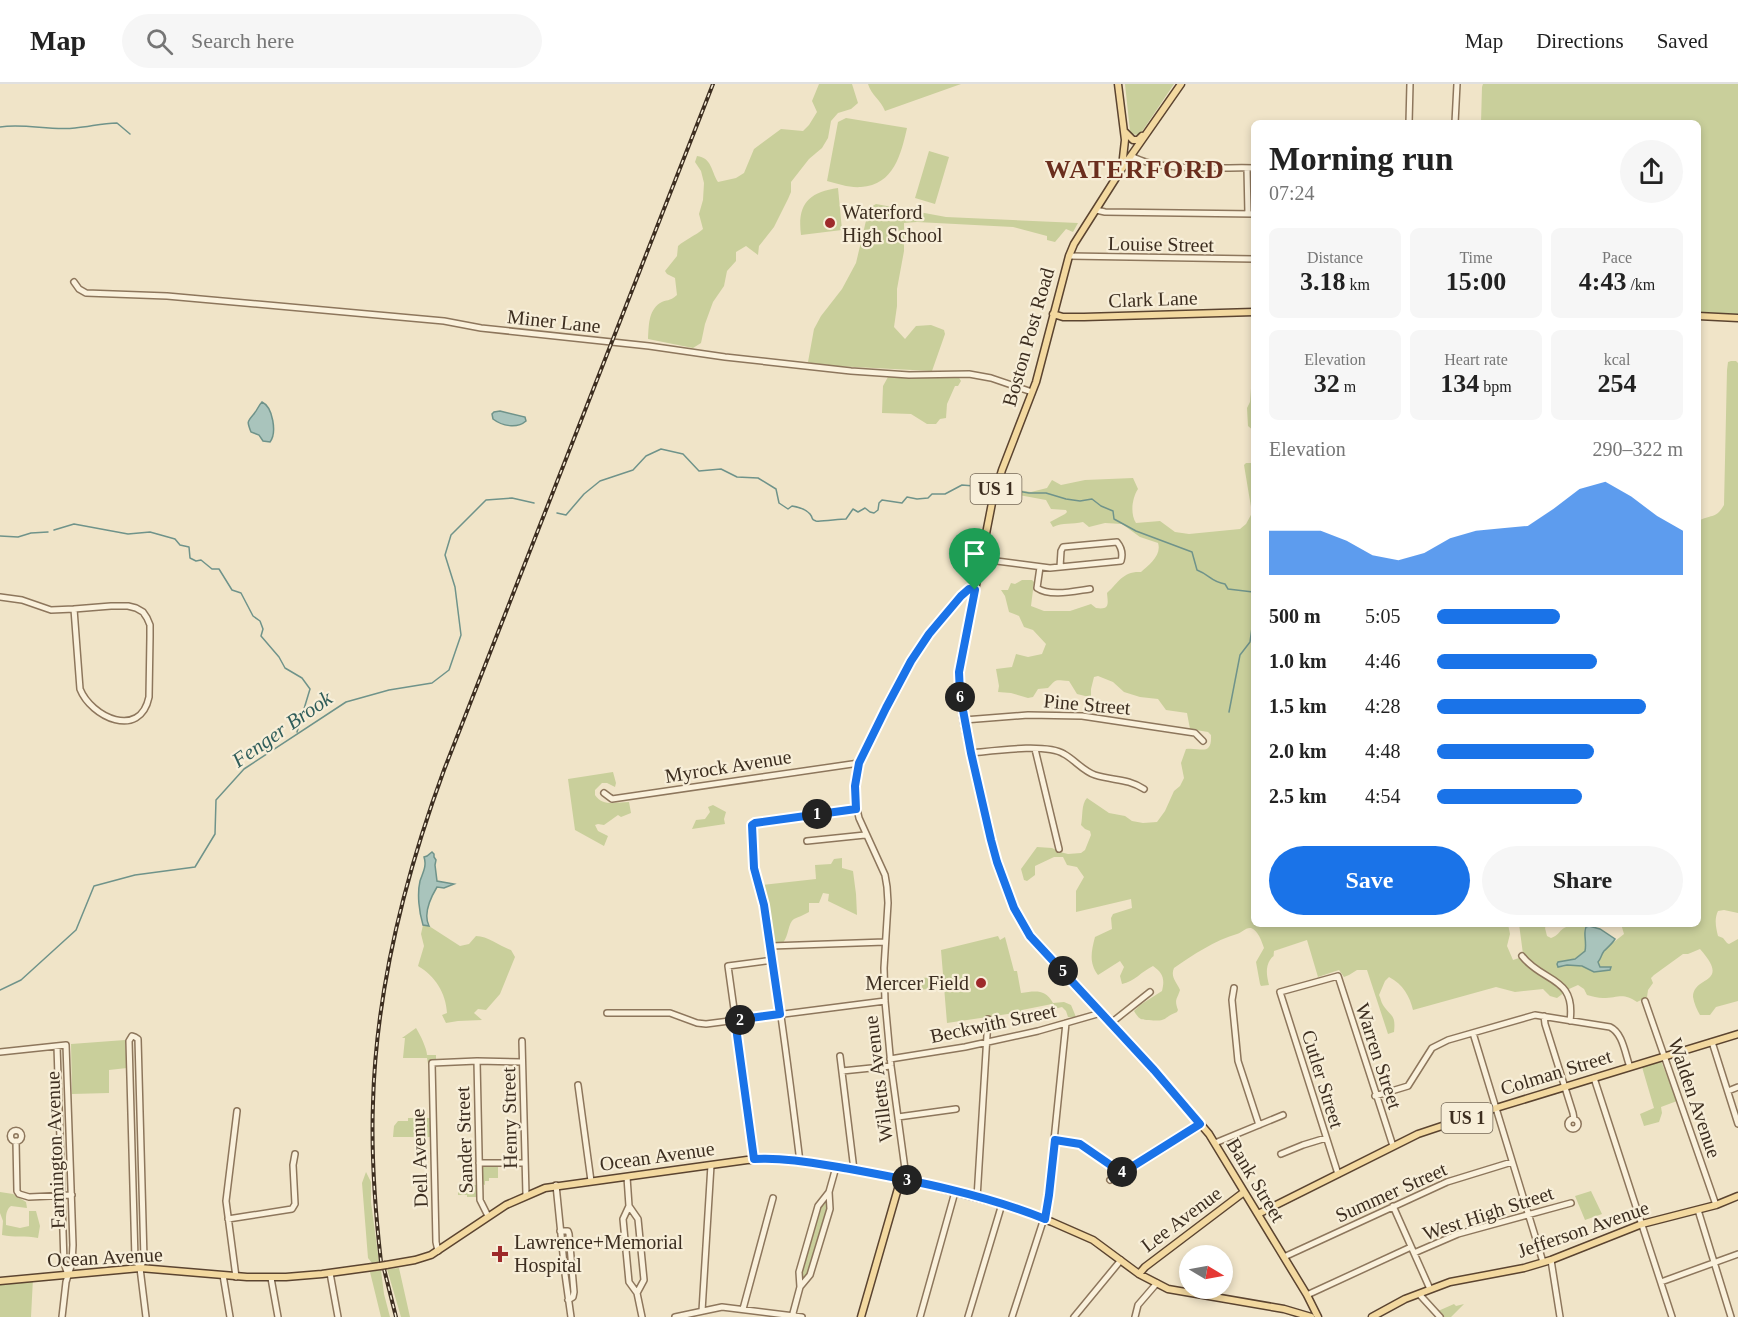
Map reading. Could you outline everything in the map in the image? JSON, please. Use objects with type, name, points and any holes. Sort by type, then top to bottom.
[{"type":"main road","points":[[1118,84],[1124,131],[1121,170]]},
{"type":"main road","name":"Boston Post Road","points":[[1030,936],[1014,908],[997,862],[964,720],[959,672],[992,503],[1001,471],[1032,392],[1044,354],[1068,256],[1121,170],[1181,84]]},
{"type":"main road","points":[[1124,131],[1128,137],[1136,140],[1152,128]]},
{"type":"main road","name":"Clark Lane","points":[[1053,314],[1063,317],[1084,317],[1251,312]]},
{"type":"main road","points":[[1701,316],[1738,318]]},
{"type":"main road","name":"Bank Street","points":[[1030,936],[1154,1070],[1215,1143],[1318,1317]]},
{"type":"main road","name":"Colman Street","points":[[1258,1214],[1418,1134],[1738,1034]]},
{"type":"main road","name":"Ocean Avenue","points":[[0,1281],[140,1268],[271,1278],[330,1273],[383,1265],[419,1259],[438,1251],[488,1216],[544,1188],[754,1159],[800,1162],[902,1178],[1002,1204],[1092,1239],[1139,1274],[1178,1292],[1284,1309],[1311,1317]]},
{"type":"main road","name":"Willetts Avenue","points":[[861,1317],[902,1178]]},
{"type":"main road","name":"Lee Avenue","points":[[1139,1274],[1145,1267],[1244,1192]]},
{"type":"main road","name":"Jefferson Avenue","points":[[1372,1317],[1383,1314],[1405,1299],[1450,1282],[1524,1268],[1551,1260],[1642,1224],[1716,1205],[1738,1196]]},
{"type":"street","points":[[1409,120],[1410,84]]},
{"type":"street","points":[[1455,120],[1456,84]]},
{"type":"street","points":[[1096,210],[1251,214],[1251,168],[1179,167],[1151,163],[1132,156]]},
{"type":"street","name":"Louise Street","points":[[1068,256],[1251,259]]},
{"type":"street","name":"Miner Lane","points":[[74,282],[86,293],[167,296],[444,321],[481,328],[851,371],[909,375],[969,374],[991,378],[1032,392]]},
{"type":"street","points":[[981,559],[1040,567],[1060,567],[1121,561],[1120,546],[1117,542],[1063,547],[1060,567]]},
{"type":"street","points":[[1040,567],[1037,588],[1041,591],[1090,589]]},
{"type":"street","name":"Willetts Avenue","points":[[902,1178],[905,1169],[890,1062],[885,1001],[888,897],[881,866],[865,836],[856,809],[855,786],[859,763],[917,651],[943,616],[965,592],[969,589],[975,590]]},
{"type":"street","points":[[0,597],[22,600],[51,610],[128,606],[143,612],[150,625],[148,697],[147,706],[139,717],[128,721],[120,720],[98,711],[83,697],[79,679],[74,609]]},
{"type":"street","name":"Pine Street","points":[[964,720],[1028,715],[1082,716],[1195,733],[1203,741]]},
{"type":"street","points":[[971,753],[1035,749],[1059,752],[1092,774],[1134,782],[1144,789]]},
{"type":"street","points":[[1035,749],[1059,849]]},
{"type":"street","name":"Myrock Avenue","points":[[604,793],[612,799],[859,763]]},
{"type":"street","points":[[800,1162],[771,946],[764,905],[754,868],[752,825],[856,809]]},
{"type":"street","points":[[807,841],[865,836]]},
{"type":"street","points":[[771,946],[885,942]]},
{"type":"street","points":[[1522,956],[1536,970],[1564,988],[1572,1005],[1570,1021]]},
{"type":"street","points":[[754,1159],[728,966],[772,960]]},
{"type":"street","name":"Cutler Street","points":[[1338,976],[1281,992],[1338,1174]]},
{"type":"street","name":"Warren Street","points":[[1338,976],[1392,1146]]},
{"type":"street","points":[[1234,988],[1232,1000],[1238,1061],[1259,1125]]},
{"type":"street","points":[[1111,1023],[1150,992]]},
{"type":"street","points":[[606,1014],[670,1013],[706,1024],[885,1001]]},
{"type":"street","name":"Walden Avenue","points":[[1645,1001],[1716,1205]]},
{"type":"street","name":"Beckwith Street","points":[[842,1071],[1038,1031],[1101,1013]]},
{"type":"street","points":[[1375,1096],[1408,1086],[1435,1046],[1531,1015],[1616,1029],[1630,1067]]},
{"type":"street","points":[[1545,1016],[1545,1024],[1574,1119]]},
{"type":"street","points":[[977,1197],[988,1019]]},
{"type":"street","points":[[1012,1317],[1045,1219],[1066,1023]]},
{"type":"street","points":[[1473,1033],[1543,1262]]},
{"type":"street","points":[[140,1268],[144,1259],[138,1039],[132,1036],[129,1041],[135,1259],[140,1268],[146,1317]]},
{"type":"street","name":"Henry Street","points":[[522,1041],[526,1195]]},
{"type":"street","points":[[1712,1042],[1738,1124]]},
{"type":"street","points":[[0,1052],[57,1046]]},
{"type":"street","name":"Farmington Avenue","points":[[57,1046],[66,1046],[73,1256],[72,1267],[68,1275],[64,1263],[57,1046]]},
{"type":"street","points":[[840,1056],[854,1170]]},
{"type":"street","points":[[477,1062],[522,1062]]},
{"type":"street","name":"Dell Avenue","points":[[438,1251],[432,1064],[477,1062]]},
{"type":"street","name":"Sander Street","points":[[477,1062],[480,1200],[488,1216]]},
{"type":"street","points":[[1594,1078],[1672,1317]]},
{"type":"street","points":[[578,1085],[591,1181]]},
{"type":"street","points":[[1728,1091],[1738,1087]]},
{"type":"street","points":[[898,1117],[956,1109]]},
{"type":"street","points":[[236,1277],[226,1201],[237,1111]]},
{"type":"street","points":[[131,1116],[140,1116]]},
{"type":"street","points":[[1215,1143],[1283,1116]]},
{"type":"street","points":[[1110,1180],[1200,1124]]},
{"type":"street","points":[[1281,1154],[1326,1138]]},
{"type":"street","points":[[1055,1140],[1080,1144],[1122,1173]]},
{"type":"street","points":[[16,1141],[17,1191],[19,1194],[29,1197],[72,1195]]},
{"type":"street","points":[[228,1219],[294,1208],[295,1154]]},
{"type":"street","name":"Summer Street","points":[[1284,1257],[1447,1182],[1512,1162]]},
{"type":"street","points":[[479,1163],[525,1163]]},
{"type":"street","points":[[702,1311],[711,1165]]},
{"type":"street","points":[[792,1316],[800,1287],[799,1272],[818,1206],[829,1192],[837,1167]]},
{"type":"street","points":[[627,1177],[629,1206],[623,1219],[629,1282],[638,1293],[642,1317]]},
{"type":"street","points":[[556,1185],[571,1317]]},
{"type":"street","points":[[800,1287],[810,1275],[830,1209],[829,1192]]},
{"type":"street","points":[[920,1317],[955,1192]]},
{"type":"street","points":[[743,1310],[773,1198]]},
{"type":"street","name":"West High Street","points":[[1414,1253],[1458,1234],[1571,1203]]},
{"type":"street","points":[[133,1204],[143,1204]]},
{"type":"street","points":[[968,1317],[1002,1204]]},
{"type":"street","points":[[629,1206],[638,1219],[644,1280],[638,1293]]},
{"type":"street","points":[[1393,1206],[1430,1289]]},
{"type":"street","points":[[1698,1210],[1731,1317]]},
{"type":"street","points":[[1307,1295],[1411,1246]]},
{"type":"street","points":[[1661,1282],[1738,1254]]},
{"type":"street","points":[[1074,1317],[1121,1260]]},
{"type":"street","points":[[1551,1260],[1560,1317]]},
{"type":"street","points":[[330,1273],[338,1317]]},
{"type":"street","points":[[62,1317],[68,1275]]},
{"type":"street","points":[[223,1275],[230,1317]]},
{"type":"street","points":[[271,1278],[278,1317]]},
{"type":"street","points":[[1135,1317],[1138,1305],[1157,1283]]},
{"type":"street","points":[[1419,1294],[1440,1317]]},
{"type":"street","points":[[675,1317],[722,1307],[802,1317]]},
{"type":"green space","points":[[819,84],[852,84],[858,103],[851,109],[838,113],[831,121],[828,138],[822,148],[809,159],[791,182],[788,199],[774,227],[759,246],[758,255],[746,246],[736,252],[736,261],[727,271],[724,286],[713,302],[701,343],[693,348],[648,339],[653,310],[660,303],[677,295],[675,278],[665,271],[677,256],[678,246],[703,229],[699,214],[704,183],[701,171],[695,162],[697,156],[706,159],[718,182],[736,178],[744,173],[754,149],[781,129],[803,131],[809,125],[817,112],[812,101]]},
{"type":"green space","points":[[868,84],[961,84],[885,111]]},
{"type":"green space","points":[[1125,84],[1174,84],[1138,135],[1130,131]]},
{"type":"green space","points":[[1483,84],[1738,84],[1738,315],[1701,312],[1701,120],[1481,120]]},
{"type":"green space","points":[[846,118],[907,128],[899,158],[881,181],[872,185],[853,187],[827,181],[838,122]]},
{"type":"green space","points":[[929,151],[949,157],[935,204],[915,198]]},
{"type":"green space","points":[[838,188],[842,230],[801,235],[801,216],[807,202],[819,193]]},
{"type":"green space","points":[[876,204],[946,217],[1078,223],[1073,232],[1066,229],[1055,242],[1047,240],[1047,236],[1013,227],[904,223],[904,251],[897,289],[894,327],[905,339],[916,326],[931,325],[944,330],[945,334],[932,371],[816,365],[808,362],[814,329],[842,289],[856,263],[869,208]]},
{"type":"green space","points":[[1728,362],[1738,363],[1738,913],[1718,911],[1716,927],[1718,936],[1727,943],[1738,939],[1738,1001],[1716,1007],[1710,1015],[1700,1015],[1693,997],[1699,985],[1712,974],[1712,969],[1709,960],[1700,949],[1683,954],[1654,975],[1651,978],[1653,983],[1648,990],[1647,997],[1637,1002],[1624,996],[1603,998],[1587,995],[1578,985],[1557,998],[1550,996],[1543,989],[1515,992],[1496,987],[1413,1010],[1405,991],[1389,977],[1379,995],[1394,1022],[1394,1032],[1388,1034],[1367,970],[1357,970],[1344,977],[1339,970],[1318,977],[1307,940],[1274,951],[1274,956],[1268,963],[1267,969],[1269,985],[1261,986],[1256,962],[1264,948],[1258,934],[1249,928],[1212,944],[1174,968],[1173,977],[1180,990],[1176,1001],[1177,1012],[1159,1020],[1144,1020],[1139,1017],[1134,1011],[1162,991],[1163,980],[1159,971],[1153,966],[1122,984],[1120,976],[1124,967],[1120,961],[1098,975],[1093,966],[1092,957],[1095,937],[1112,929],[1113,914],[1132,908],[1131,899],[1076,912],[1076,891],[1084,877],[1077,867],[1067,865],[1063,857],[1054,857],[1035,866],[1035,875],[1027,881],[1024,880],[1021,869],[1037,847],[1052,848],[1068,854],[1081,853],[1085,850],[1091,835],[1090,831],[1081,825],[1083,807],[1087,798],[1109,813],[1125,816],[1132,821],[1157,822],[1184,778],[1181,763],[1186,749],[1207,749],[1211,742],[1211,735],[1208,732],[1190,729],[1187,713],[1166,710],[1158,699],[1124,692],[1113,682],[1098,676],[1094,677],[1089,697],[1077,694],[1069,681],[1061,680],[1055,681],[1048,688],[1038,689],[1033,697],[1028,698],[998,692],[996,669],[1012,667],[1016,654],[1028,657],[1042,654],[1046,644],[1033,630],[1024,627],[1019,616],[1009,612],[1001,590],[1008,590],[1011,583],[1032,580],[1034,582],[1031,606],[1044,611],[1070,611],[1091,604],[1096,608],[1104,608],[1108,603],[1107,593],[1125,575],[1141,572],[1154,559],[1159,547],[1158,543],[1140,537],[1122,524],[1105,523],[1089,527],[1083,522],[1053,527],[1050,522],[1065,514],[1066,510],[1051,509],[1046,500],[1007,493],[1006,488],[1031,492],[1047,488],[1052,480],[1061,485],[1085,480],[1133,478],[1138,489],[1132,506],[1136,523],[1160,521],[1175,532],[1189,534],[1240,529],[1251,515],[1251,927],[1509,927],[1510,934],[1507,946],[1513,960],[1522,957],[1523,954],[1519,927],[1546,927],[1547,936],[1551,938],[1567,927],[1586,927],[1584,929],[1587,942],[1585,951],[1575,959],[1561,961],[1562,967],[1575,965],[1594,972],[1606,971],[1610,967],[1600,967],[1597,962],[1606,949],[1624,934],[1622,927],[1701,927],[1701,520],[1716,514],[1724,505]]},
{"type":"green space","points":[[958,376],[961,381],[958,386],[955,386],[947,404],[946,418],[940,419],[936,424],[927,424],[911,414],[882,413],[883,386],[888,377]]},
{"type":"green space","points":[[1251,388],[1251,428],[1248,426],[1247,408]]},
{"type":"green space","points":[[1251,463],[1251,507],[1244,465]]},
{"type":"green space","points":[[613,772],[615,787],[602,783],[595,790],[595,795],[606,802],[629,802],[631,813],[621,817],[618,815],[604,825],[595,825],[598,831],[608,836],[604,846],[575,830],[568,779]]},
{"type":"green space","points":[[713,805],[726,812],[725,824],[692,829],[696,820],[705,819],[710,812],[708,807]]},
{"type":"green space","points":[[842,858],[842,868],[853,871],[857,915],[828,901],[829,894],[823,893],[819,903],[809,903],[809,912],[792,921],[783,943],[773,941],[762,885],[816,879],[815,865],[831,864],[834,859]]},
{"type":"green space","points":[[423,925],[429,926],[460,946],[469,944],[476,936],[511,950],[515,957],[500,994],[486,1010],[478,1009],[474,1013],[482,1020],[446,1023],[442,1015],[447,1013],[442,992],[434,980],[418,966],[424,946],[421,934]]},
{"type":"green space","name":"Mercer Field","points":[[998,936],[1000,940],[1005,937],[1014,971],[1017,971],[1021,993],[1040,992],[1047,995],[1053,1003],[1064,1002],[1071,1005],[1076,1017],[1068,1017],[1062,1007],[1054,1009],[1052,1004],[1021,1012],[947,1023],[941,950]]},
{"type":"green space","points":[[932,977],[934,988],[914,991],[913,979]]},
{"type":"green space","points":[[416,1028],[427,1055],[436,1055],[436,1059],[431,1060],[428,1064],[427,1058],[403,1058],[405,1038],[402,1038]]},
{"type":"green space","points":[[125,1040],[127,1068],[109,1070],[109,1093],[72,1094],[71,1044]]},
{"type":"green space","points":[[1661,1061],[1677,1101],[1661,1107],[1659,1122],[1644,1126],[1640,1114],[1654,1108],[1642,1067]]},
{"type":"green space","points":[[408,1118],[430,1118],[430,1137],[393,1137],[394,1126],[398,1121],[408,1121]]},
{"type":"green space","points":[[498,1165],[498,1178],[489,1178],[489,1181],[485,1181],[485,1185],[482,1184],[483,1167]]},
{"type":"green space","points":[[366,1172],[371,1182],[371,1202],[379,1262],[372,1263],[368,1258],[362,1183]]},
{"type":"green space","points":[[458,1185],[476,1185],[476,1197],[458,1195]]},
{"type":"green space","points":[[1591,1191],[1602,1214],[1585,1220],[1575,1196]]},
{"type":"green space","points":[[0,1192],[13,1194],[26,1202],[27,1208],[11,1206],[9,1208],[6,1225],[20,1228],[29,1226],[29,1211],[36,1211],[40,1226],[38,1238],[2,1235]]},
{"type":"green space","points":[[826,1200],[829,1203],[810,1271],[802,1281],[801,1274],[819,1213],[822,1203]]},
{"type":"green space","points":[[399,1268],[410,1317],[401,1317],[387,1269]]},
{"type":"green space","points":[[381,1270],[390,1317],[381,1317],[370,1272]]},
{"type":"green space","points":[[33,1278],[31,1317],[0,1317],[0,1281]]},
{"type":"green space","points":[[1454,1304],[1456,1306],[1464,1304],[1451,1317],[1444,1317],[1438,1311]]},
{"type":"water","points":[[262,402],[269,409],[273,420],[270,442],[263,441],[259,435],[251,432],[248,424]]},
{"type":"water","points":[[500,411],[525,417],[526,421],[514,426],[501,423],[493,419],[492,414]]},
{"type":"water","points":[[432,852],[436,860],[437,881],[454,884],[444,888],[437,887],[427,911],[429,926],[423,925],[419,892],[425,866],[424,857]]},
{"type":"water","points":[[1593,927],[1600,929],[1615,939],[1598,962],[1600,967],[1611,967],[1610,970],[1594,972],[1582,966],[1558,967],[1558,962],[1575,959],[1585,951],[1585,929]]},
{"type":"waterway","points":[[0,127],[66,129],[117,123],[130,134]]},
{"type":"waterway","name":"Fenger Brook","points":[[557,513],[566,515],[584,494],[600,481],[633,470],[646,456],[661,449],[683,454],[699,471],[721,469],[737,477],[758,478],[776,489],[779,503],[788,509],[792,506],[804,510],[816,521],[846,519],[853,509],[858,512],[865,508],[874,513],[878,510],[882,500],[902,503],[907,497],[928,498],[932,494],[945,494],[962,485],[986,487]]},
{"type":"waterway","name":"Fenger Brook","points":[[1006,489],[1046,493],[1080,501],[1092,499],[1113,511],[1114,519],[1136,531],[1192,552],[1197,570],[1225,584],[1228,589],[1251,592]]},
{"type":"waterway","name":"Fenger Brook","points":[[0,990],[21,980],[76,930],[94,886],[135,875],[195,867],[215,834],[216,800],[244,769],[346,702],[389,690],[432,683],[449,670],[461,635],[455,587],[445,555],[451,535],[486,500],[512,498],[534,503]]},
{"type":"waterway","points":[[54,530],[74,524],[128,534],[150,532],[175,539],[180,545],[189,547],[190,558],[196,561],[201,560],[212,569],[219,569],[232,590],[241,593],[253,616],[260,621],[263,629],[261,636],[285,668],[302,678],[310,689],[297,732]]},
{"type":"waterway","points":[[0,536],[18,537],[31,533],[48,532]]},
{"type":"waterway","name":"Fenger Brook","points":[[1229,712],[1240,655],[1250,642],[1251,635]]},
{"type":"railway","points":[[381,1262],[373,1163],[375,1060],[386,975],[405,892],[444,770],[713,84]]},
{"type":"railway","points":[[384,1269],[396,1317]]},
{"type":"place","name":"Waterford High School","points":[[830,223]]},
{"type":"place","name":"Mercer Field","points":[[981,983]]},
{"type":"place","name":"Lawrence+Memorial Hospital","points":[[500,1254]]},
{"type":"district","name":"WATERFORD","points":[[1135,169]]},
{"type":"route","points":[[969,589],[975,590],[959,672],[960,694],[991,840],[1014,908],[1030,936],[1154,1070],[1200,1124],[1122,1173],[1080,1144],[1055,1140],[1045,1219],[1008,1206],[902,1178],[808,1163],[754,1159],[735,1020],[780,1014],[764,905],[754,868],[752,825],[856,809],[856,781],[863,752],[911,661],[929,634],[961,596],[969,589]]}]
